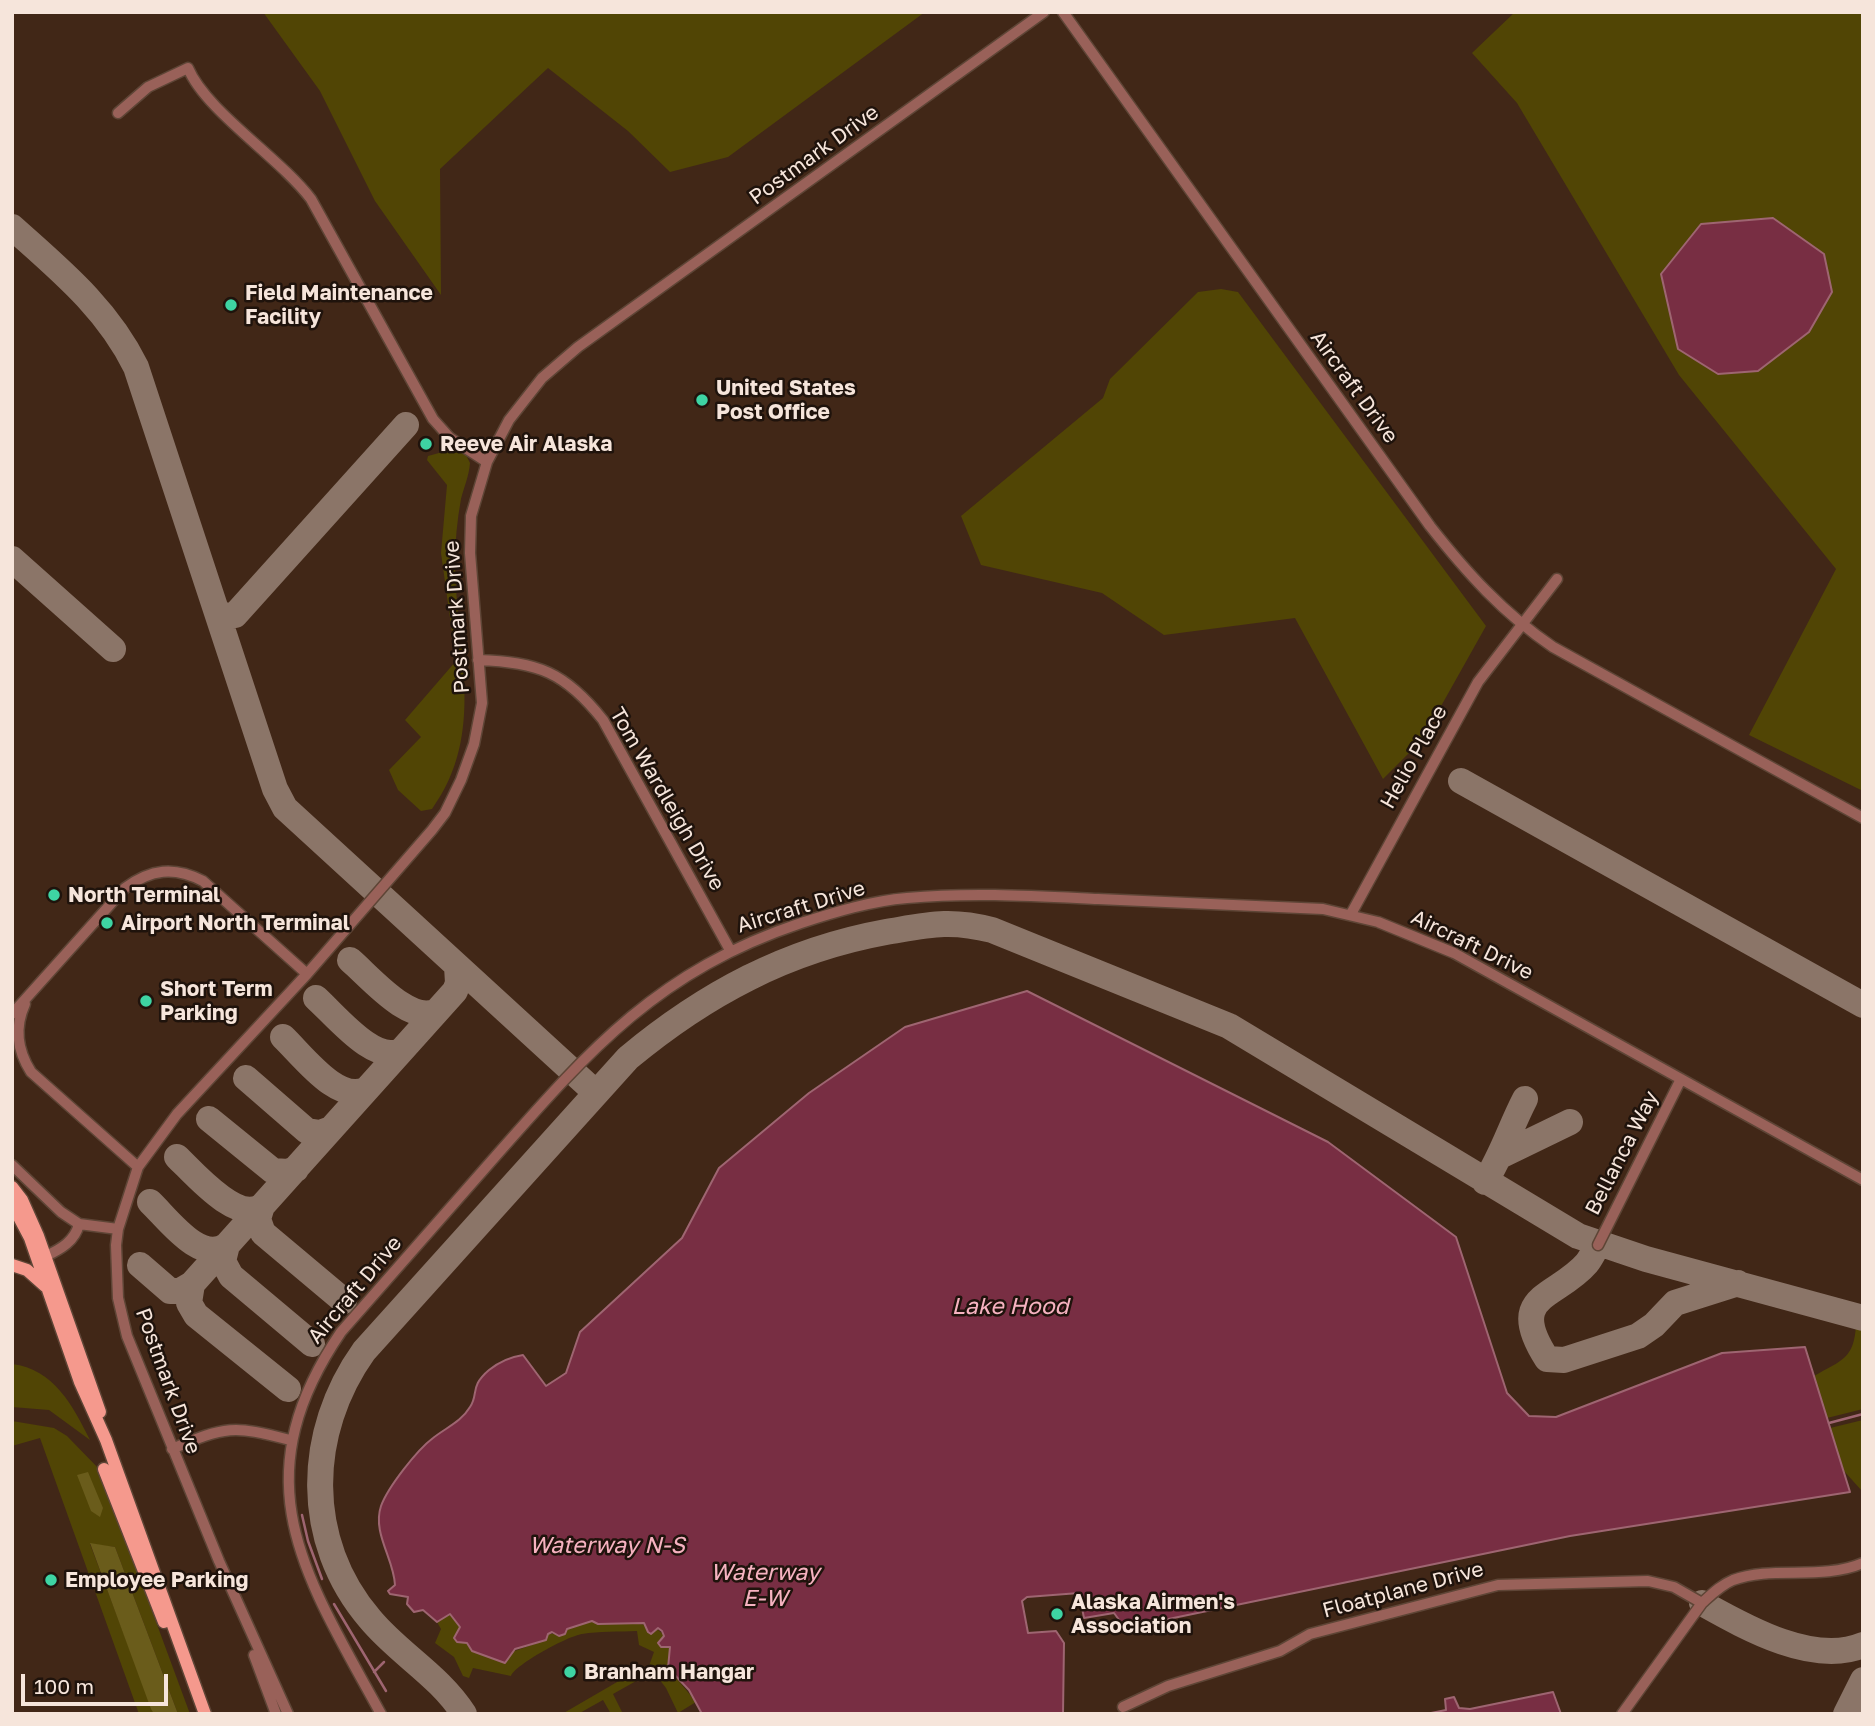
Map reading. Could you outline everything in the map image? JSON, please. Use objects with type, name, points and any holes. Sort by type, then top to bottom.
[{"type":"main road","points":[[12,1187],[29,1215],[46,1256],[94,1391],[106,1440]]},
{"type":"main road","points":[[12,1204],[30,1238],[82,1388],[106,1440],[205,1714]]},
{"type":"main road","points":[[12,1265],[27,1270],[47,1289]]},
{"type":"main road","points":[[104,1469],[155,1602],[193,1679]]},
{"type":"street","name":"Postmark Drive","points":[[288,1714],[172,1449],[121,1313],[116,1270],[118,1229],[138,1167],[177,1114],[307,974],[446,813],[474,744],[482,703],[470,553],[471,516],[487,462],[499,435],[527,394],[565,358],[1044,12]]},
{"type":"street","name":"Aircraft Drive","points":[[1063,12],[1430,526],[1472,579],[1522,625],[1606,678],[1863,818]]},
{"type":"street","points":[[117,113],[148,87],[188,68],[204,94],[289,173],[311,199],[430,415],[450,438],[487,462]]},
{"type":"street","name":"Helio Place","points":[[1351,914],[1465,705],[1557,579]]},
{"type":"street","name":"Tom Wardleigh Drive","points":[[478,660],[517,661],[536,665],[554,673],[587,699],[603,720],[730,950]]},
{"type":"street","points":[[12,1014],[125,888],[143,876],[160,871],[187,873],[202,881],[307,974]]},
{"type":"street","name":"Aircraft Drive","points":[[381,1714],[320,1602],[304,1566],[292,1518],[290,1440],[302,1400],[321,1362],[341,1332],[571,1070],[622,1022],[652,999],[730,950],[827,914],[906,898],[1015,895],[1323,909],[1351,914],[1454,953],[1863,1181]]},
{"type":"street","points":[[31,992],[18,1026],[22,1057],[31,1072],[138,1167]]},
{"type":"street","name":"Bellanca Way","points":[[1598,1245],[1681,1079]]},
{"type":"street","points":[[12,1165],[61,1212],[79,1224],[118,1229]]},
{"type":"street","points":[[46,1256],[62,1249],[77,1234],[79,1224]]},
{"type":"street","points":[[172,1449],[217,1430],[232,1427],[290,1440]]},
{"type":"street","name":"Postmark Drive","points":[[219,1561],[276,1714]]},
{"type":"street","points":[[1622,1714],[1702,1602],[1716,1590],[1742,1578],[1833,1572],[1863,1563]]},
{"type":"street","name":"Floatplane Drive","points":[[1123,1707],[1168,1686],[1280,1651],[1310,1634],[1497,1585],[1647,1581],[1674,1587],[1702,1602]]},
{"type":"shaded area","points":[[263,12],[925,12],[728,157],[670,172],[628,131],[548,68],[440,169],[441,295],[375,201],[320,91]]},
{"type":"shaded area","points":[[1515,12],[1863,12],[1863,791],[1749,735],[1836,569],[1679,375],[1517,103],[1472,53]]},
{"type":"shaded area","points":[[1221,289],[1238,292],[1486,626],[1422,740],[1383,779],[1295,618],[1164,635],[1102,593],[981,565],[961,516],[1103,398],[1110,379],[1198,292]]},
{"type":"shaded area","points":[[457,448],[466,455],[470,463],[461,499],[455,556],[463,659],[464,720],[459,751],[449,780],[432,809],[421,811],[398,790],[389,770],[421,737],[405,720],[456,661],[441,553],[447,485],[427,460],[428,456]]},
{"type":"shaded area","points":[[1856,1325],[1863,1328],[1863,1409],[1827,1418],[1814,1376],[1845,1357],[1853,1345]]},
{"type":"shaded area","points":[[12,1364],[27,1367],[51,1381],[77,1414],[90,1440],[49,1410],[12,1407]]},
{"type":"shaded area","points":[[1863,1420],[1863,1497],[1862,1491],[1844,1471],[1830,1428]]},
{"type":"shaded area","points":[[12,1421],[54,1428],[67,1436],[100,1470],[190,1714],[178,1714],[115,1547],[90,1544],[154,1714],[139,1714],[40,1438],[12,1446]]},
{"type":"shaded area","points":[[88,1472],[103,1508],[100,1517],[91,1511],[77,1475]]},
{"type":"shaded area","points":[[90,1543],[115,1547],[178,1714],[154,1714],[151,1709]]},
{"type":"shaded area","points":[[450,1614],[460,1627],[454,1638],[509,1653],[546,1640],[548,1634],[565,1634],[567,1629],[592,1621],[599,1624],[650,1626],[665,1637],[670,1647],[668,1668],[696,1702],[678,1713],[666,1688],[649,1666],[654,1652],[639,1645],[637,1631],[595,1632],[575,1636],[532,1658],[511,1676],[473,1668],[469,1678],[463,1676],[454,1657],[435,1643],[441,1629],[437,1622]]},
{"type":"shaded area","points":[[636,1671],[645,1676],[613,1694],[623,1714],[611,1714],[603,1700],[578,1714],[562,1714]]},
{"type":"water","points":[[1773,218],[1824,254],[1832,292],[1809,332],[1758,371],[1718,374],[1678,349],[1661,274],[1701,224]]},
{"type":"water","name":"Lake Hood","points":[[1027,991],[1328,1142],[1456,1237],[1507,1393],[1529,1416],[1556,1417],[1722,1353],[1805,1347],[1850,1492],[1570,1536],[1125,1628],[1114,1613],[1084,1618],[1079,1593],[1027,1597],[1022,1601],[1028,1633],[1056,1631],[1064,1643],[1063,1714],[702,1714],[689,1690],[668,1668],[670,1647],[661,1647],[658,1643],[664,1636],[658,1628],[651,1634],[644,1623],[598,1624],[592,1621],[567,1629],[565,1634],[559,1636],[552,1632],[546,1640],[515,1649],[505,1663],[472,1651],[467,1643],[457,1642],[454,1638],[460,1627],[450,1614],[437,1622],[423,1610],[414,1612],[407,1604],[408,1597],[390,1594],[388,1591],[395,1585],[394,1575],[379,1526],[381,1506],[396,1479],[419,1451],[466,1412],[473,1402],[479,1381],[489,1370],[505,1360],[523,1355],[546,1386],[566,1373],[580,1332],[682,1238],[719,1168],[809,1093],[905,1027]]},
{"type":"water","points":[[1553,1692],[1561,1714],[1426,1714],[1446,1710],[1445,1699],[1454,1697],[1459,1708],[1470,1709]]},
{"type":"waterway","points":[[1829,1423],[1863,1414]]},
{"type":"waterway","points":[[302,1515],[322,1579]]},
{"type":"waterway","points":[[334,1604],[386,1691]]},
{"type":"waterway","points":[[374,1672],[384,1662]]},
{"type":"taxiway","points":[[12,227],[97,308],[136,367],[275,789],[285,808],[595,1092]]},
{"type":"taxiway","points":[[217,612],[223,616],[235,615],[406,425]]},
{"type":"taxiway","points":[[12,559],[113,649]]},
{"type":"taxiway","points":[[1461,781],[1863,1005]]},
{"type":"taxiway","points":[[464,1714],[443,1688],[370,1619],[348,1588],[333,1556],[323,1521],[320,1486],[323,1451],[331,1416],[345,1383],[364,1351],[628,1058],[717,995],[781,963],[850,940],[939,924],[992,930],[1229,1026],[1578,1236],[1646,1259],[1863,1318]]},
{"type":"taxiway","points":[[350,960],[403,1005],[426,1014],[437,1011]]},
{"type":"taxiway","points":[[140,1265],[170,1291],[180,1291],[192,1284],[455,991],[458,983],[457,966]]},
{"type":"taxiway","points":[[316,998],[345,1027],[369,1045],[392,1053],[402,1050]]},
{"type":"taxiway","points":[[283,1037],[333,1085],[356,1092],[367,1089]]},
{"type":"taxiway","points":[[246,1078],[307,1131],[320,1133],[331,1129]]},
{"type":"taxiway","points":[[1485,1182],[1525,1099]]},
{"type":"taxiway","points":[[209,1119],[273,1171],[288,1172],[296,1169]]},
{"type":"taxiway","points":[[1502,1155],[1570,1122]]},
{"type":"taxiway","points":[[177,1157],[205,1185],[229,1203],[252,1210],[262,1206]]},
{"type":"taxiway","points":[[150,1202],[196,1245],[217,1250],[227,1245]]},
{"type":"taxiway","points":[[262,1206],[258,1219],[263,1233],[344,1301]]},
{"type":"taxiway","points":[[227,1245],[223,1261],[231,1276],[312,1344]]},
{"type":"taxiway","points":[[1598,1245],[1587,1263],[1540,1300],[1533,1310],[1531,1322],[1535,1338],[1547,1359],[1564,1360],[1638,1336],[1654,1325],[1675,1303],[1738,1283]]},
{"type":"taxiway","points":[[192,1284],[189,1303],[196,1315],[288,1389]]},
{"type":"taxiway","points":[[1702,1603],[1738,1623],[1801,1647],[1823,1651],[1863,1645]]},
{"type":"taxiway","points":[[1846,1714],[1863,1680]]},
{"type":"place","name":"Field Maintenance Facility","points":[[231,305]]},
{"type":"place","name":"United States Post Office","points":[[702,400]]},
{"type":"place","name":"Reeve Air Alaska","points":[[426,444]]},
{"type":"place","name":"North Terminal","points":[[54,895]]},
{"type":"place","name":"Airport North Terminal","points":[[107,923]]},
{"type":"place","name":"Short Term Parking","points":[[146,1001]]},
{"type":"place","name":"Employee Parking","points":[[51,1580]]},
{"type":"place","name":"Alaska Airmen's Association","points":[[1057,1614]]},
{"type":"place","name":"Branham Hangar","points":[[570,1672]]},
{"type":"water label","name":"Waterway N-S","points":[[607,1546]]},
{"type":"water label","name":"Waterway E-W","points":[[765,1586]]}]
